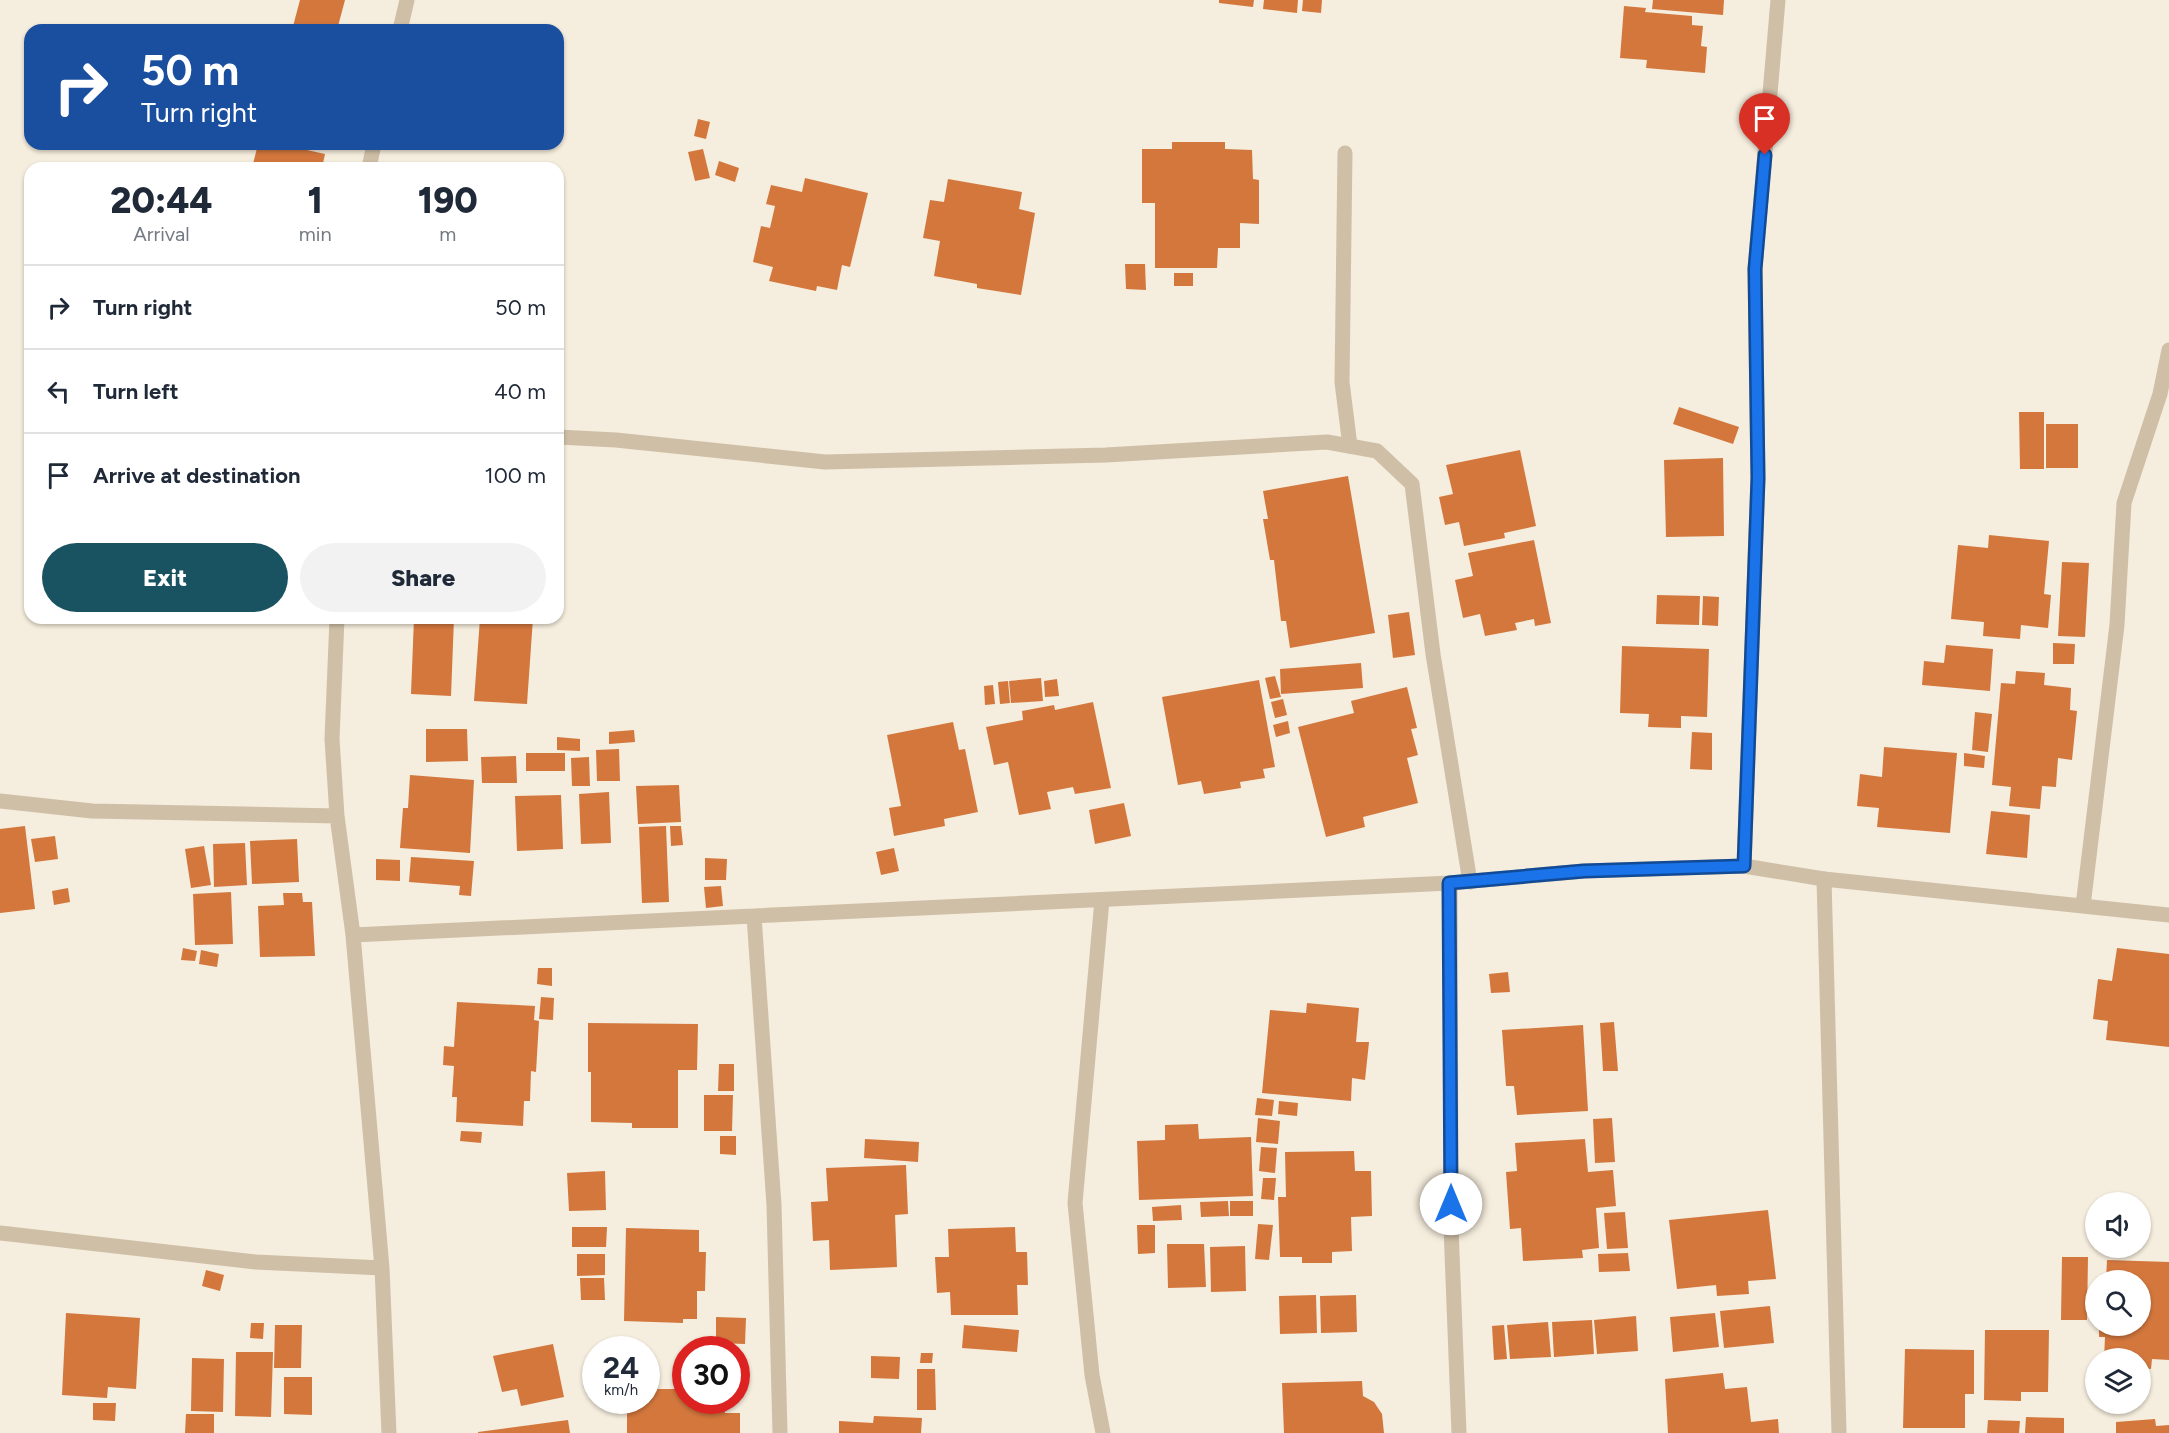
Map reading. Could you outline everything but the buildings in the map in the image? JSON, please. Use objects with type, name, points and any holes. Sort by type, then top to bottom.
[{"type":"street","points":[[401,24],[407,0]]},
{"type":"street","points":[[1744,866],[1758,478],[1755,269],[1778,0]]},
{"type":"street","points":[[1345,153],[1342,382],[1350,446]]},
{"type":"street","points":[[2083,906],[2117,625],[2124,503],[2160,394],[2169,350]]},
{"type":"street","points":[[564,437],[616,440],[825,462],[1106,455],[1327,442],[1377,451],[1412,484],[1433,654],[1470,882]]},
{"type":"street","points":[[337,624],[333,739],[337,816],[353,934],[382,1268],[389,1433]]},
{"type":"street","points":[[0,801],[92,811],[337,816]]},
{"type":"street","points":[[353,934],[1470,882],[1584,871],[1744,866],[1824,879],[2169,915]]},
{"type":"street","points":[[1824,879],[1839,1433]]},
{"type":"street","points":[[1449,883],[1451,1227],[1459,1433]]},
{"type":"street","points":[[1102,900],[1076,1203],[1092,1375],[1103,1433]]},
{"type":"street","points":[[754,916],[774,1205],[780,1433]]},
{"type":"street","points":[[0,1233],[256,1262],[382,1268]]},
{"type":"route","points":[[1451,1204],[1449,883],[1584,871],[1744,866],[1758,478],[1755,269],[1765,155]]}]
